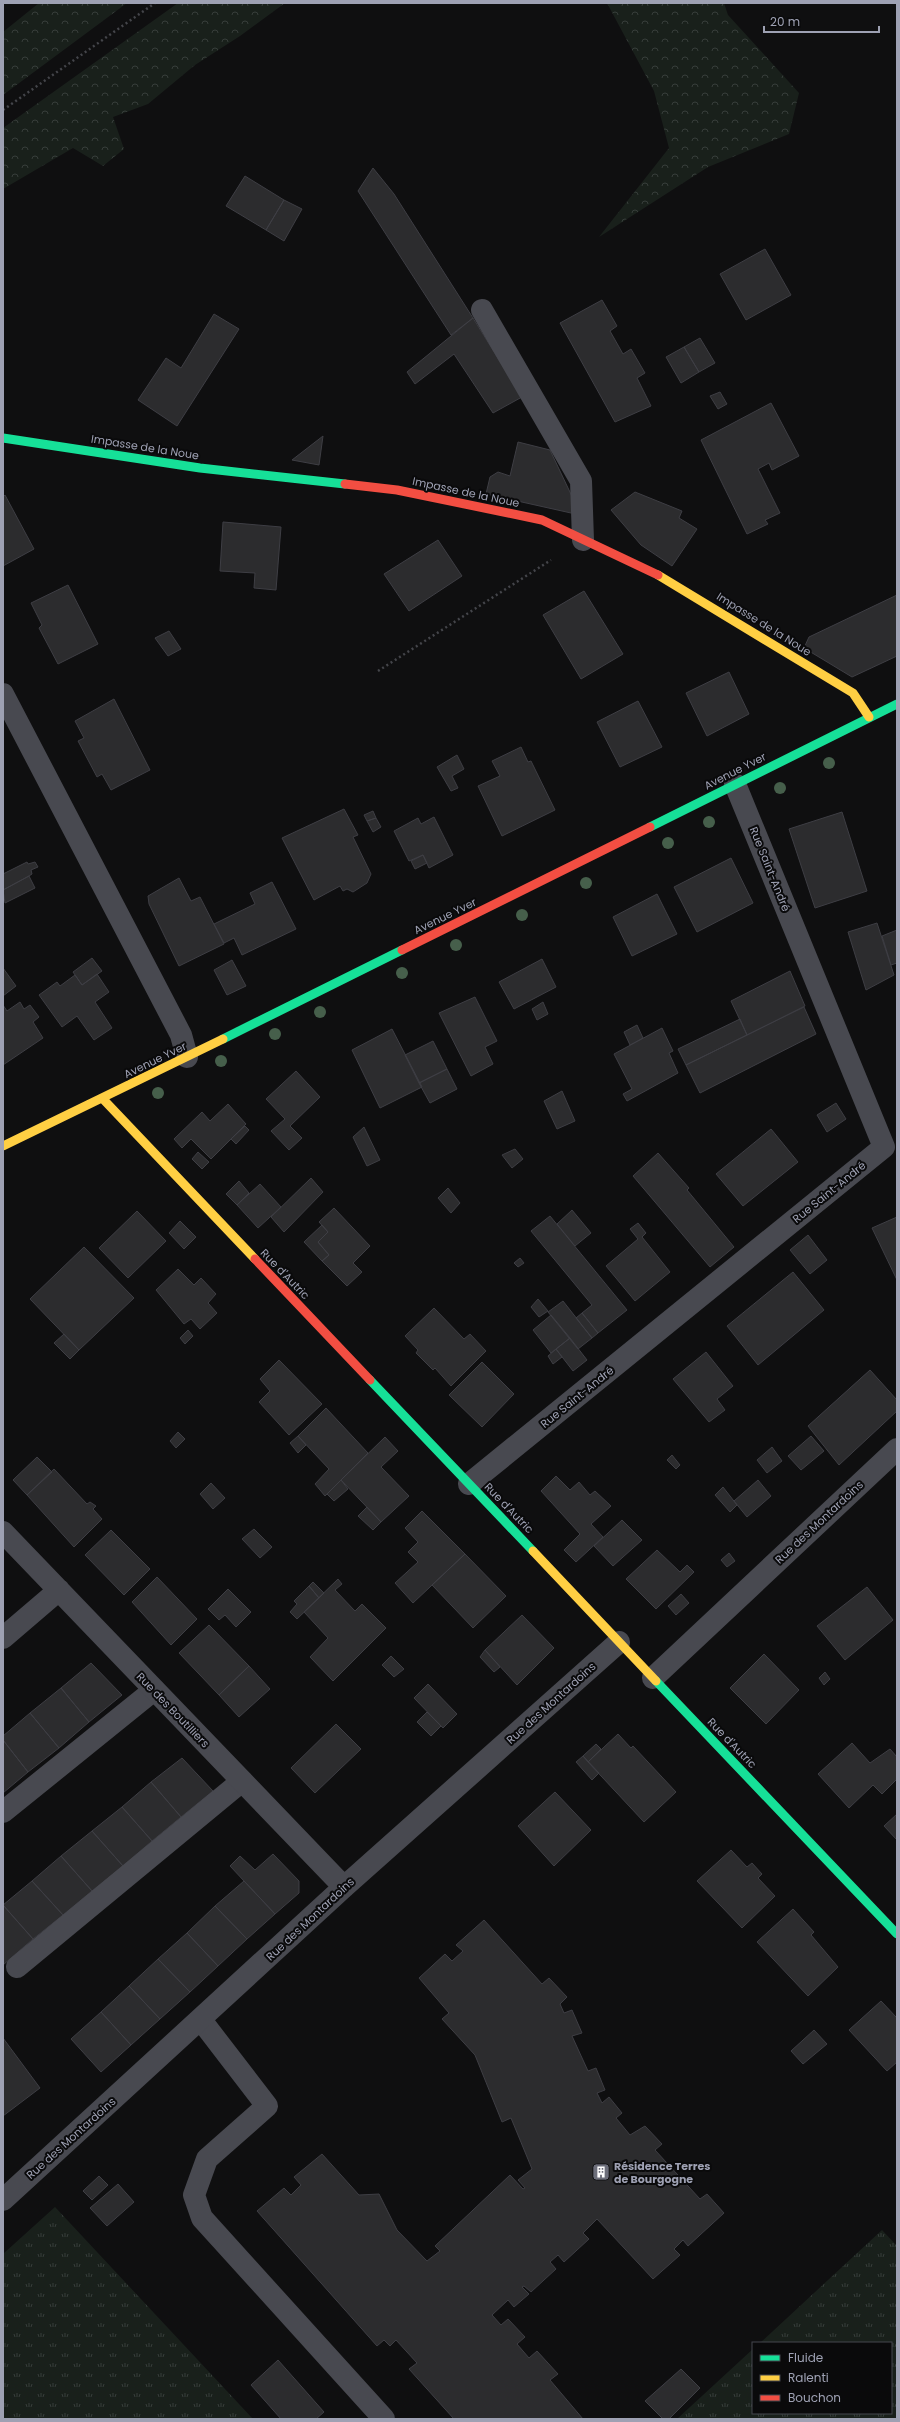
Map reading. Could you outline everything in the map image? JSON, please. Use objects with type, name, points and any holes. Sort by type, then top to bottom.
[{"type":"street","points":[[482,310],[582,481],[583,540]]},
{"type":"street","name":"Impasse de la Noue","points":[[3,438],[200,468],[398,490],[542,520],[667,579],[853,693],[869,718]]},
{"type":"street","points":[[3,694],[181,1035],[187,1057]]},
{"type":"street","name":"Avenue Yver","points":[[3,1146],[103,1099],[897,704]]},
{"type":"street","name":"Rue Saint-André","points":[[469,1484],[884,1147],[735,784]]},
{"type":"street","name":"Rue d'Autric","points":[[103,1099],[897,1934]]},
{"type":"street","name":"Rue des Montardoins","points":[[653,1678],[897,1449]]},
{"type":"street","name":"Rue des Boutilliers","points":[[3,1532],[344,1887]]},
{"type":"street","points":[[3,1638],[59,1590]]},
{"type":"street","name":"Rue des Montardoins","points":[[3,2200],[201,2020],[344,1887],[619,1642]]},
{"type":"street","points":[[3,1812],[154,1690]]},
{"type":"street","points":[[17,1967],[242,1781]]},
{"type":"street","points":[[201,2020],[267,2106],[207,2159],[194,2194],[202,2218],[384,2419]]},
{"type":"path","points":[[3,110],[155,3]]},
{"type":"path","points":[[378,671],[583,540]]},
{"type":"green space","points":[[39,3],[127,3],[3,95],[3,32]]},
{"type":"green space","points":[[178,3],[285,3],[240,36],[195,65],[148,104],[113,117],[124,149],[103,166],[73,148],[3,189],[3,128]]},
{"type":"green space","points":[[607,3],[724,3],[728,15],[799,93],[789,134],[708,167],[599,237],[669,148],[654,91]]},
{"type":"green space","points":[[55,2207],[253,2419],[3,2419],[3,2254]]},
{"type":"green space","points":[[882,2230],[897,2246],[897,2419],[677,2419],[752,2350],[752,2414],[892,2414],[892,2342],[761,2342]]},
{"type":"building","points":[[373,168],[394,194],[473,318],[451,335],[358,191]]},
{"type":"building","points":[[245,176],[284,200],[266,230],[226,206]]},
{"type":"building","points":[[284,200],[302,209],[284,241],[266,230]]},
{"type":"building","points":[[765,249],[791,295],[746,320],[720,274]]},
{"type":"building","points":[[602,300],[617,326],[610,331],[623,354],[631,349],[645,373],[637,378],[651,406],[615,422],[560,323]]},
{"type":"building","points":[[214,314],[239,329],[177,426],[138,400],[166,358],[181,368]]},
{"type":"building","points":[[473,318],[522,397],[493,413],[454,354],[415,384],[407,372]]},
{"type":"building","points":[[700,338],[715,363],[699,372],[684,347]]},
{"type":"building","points":[[684,347],[699,372],[681,383],[666,357]]},
{"type":"building","points":[[720,392],[727,404],[718,409],[710,396]]},
{"type":"building","points":[[771,403],[799,456],[772,470],[769,463],[758,469],[780,513],[765,520],[768,524],[747,534],[701,440]]},
{"type":"building","points":[[323,436],[319,465],[292,460]]},
{"type":"building","points":[[518,442],[550,450],[578,509],[571,513],[486,494],[490,477],[498,472],[510,476]]},
{"type":"building","points":[[635,492],[682,511],[679,518],[697,529],[672,566],[641,545],[611,510]]},
{"type":"building","points":[[5,495],[34,549],[3,566],[3,497]]},
{"type":"building","points":[[223,522],[281,527],[276,590],[254,588],[255,573],[220,571]]},
{"type":"building","points":[[438,540],[462,576],[409,611],[384,574]]},
{"type":"building","points":[[68,585],[98,644],[58,664],[39,628],[42,625],[31,603]]},
{"type":"building","points":[[584,591],[623,654],[581,679],[543,615]]},
{"type":"building","points":[[897,595],[897,656],[852,677],[804,648],[809,637]]},
{"type":"building","points":[[169,631],[181,649],[168,656],[155,638]]},
{"type":"building","points":[[729,672],[749,714],[707,736],[686,693]]},
{"type":"building","points":[[114,699],[150,770],[111,790],[102,774],[97,777],[78,741],[84,738],[75,721]]},
{"type":"building","points":[[638,701],[662,747],[620,767],[597,722]]},
{"type":"building","points":[[521,747],[528,762],[531,761],[555,810],[502,836],[478,786],[500,776],[492,761]]},
{"type":"building","points":[[457,755],[464,769],[452,776],[458,788],[451,791],[437,767]]},
{"type":"building","points":[[344,809],[358,835],[353,837],[371,874],[367,883],[353,892],[347,889],[343,891],[340,886],[314,900],[282,838]]},
{"type":"building","points":[[373,811],[376,818],[367,821],[364,815]]},
{"type":"building","points":[[842,812],[867,891],[815,908],[789,829]]},
{"type":"building","points":[[434,817],[453,855],[429,868],[423,855],[409,861],[394,831],[418,818],[421,824]]},
{"type":"building","points":[[376,818],[381,827],[373,832],[367,821]]},
{"type":"building","points":[[423,855],[427,863],[415,869],[411,861]]},
{"type":"building","points":[[731,858],[753,903],[697,932],[674,887]]},
{"type":"building","points":[[27,862],[28,864],[35,862],[38,867],[31,870],[32,874],[29,876],[3,890],[3,874]]},
{"type":"building","points":[[29,876],[35,888],[5,903],[3,890]]},
{"type":"building","points":[[179,878],[191,901],[200,897],[224,944],[179,966],[149,904],[148,896]]},
{"type":"building","points":[[272,882],[296,929],[242,955],[234,938],[224,943],[214,924],[255,904],[250,893]]},
{"type":"building","points":[[657,894],[677,934],[632,956],[613,917]]},
{"type":"building","points":[[877,923],[894,975],[866,990],[848,932]]},
{"type":"building","points":[[897,930],[897,963],[891,965],[882,936]]},
{"type":"building","points":[[92,958],[102,971],[82,985],[73,972]]},
{"type":"building","points":[[542,959],[556,987],[514,1009],[499,982]]},
{"type":"building","points":[[232,960],[246,986],[227,995],[214,970]]},
{"type":"building","points":[[3,968],[16,986],[3,996]]},
{"type":"building","points":[[790,971],[805,1006],[747,1035],[731,1001]]},
{"type":"building","points":[[97,974],[109,992],[95,1002],[112,1028],[94,1040],[77,1016],[62,1027],[39,995],[57,982],[60,986],[75,975],[82,985]]},
{"type":"building","points":[[475,997],[497,1041],[485,1047],[493,1064],[471,1076],[439,1013]]},
{"type":"building","points":[[20,1002],[24,1009],[30,1005],[39,1017],[33,1022],[43,1038],[3,1065],[3,1005],[7,1011]]},
{"type":"building","points":[[543,1002],[548,1014],[537,1020],[532,1009]]},
{"type":"building","points":[[804,1007],[816,1034],[700,1093],[686,1065]]},
{"type":"building","points":[[740,1019],[747,1035],[686,1065],[678,1049]]},
{"type":"building","points":[[637,1025],[643,1038],[630,1045],[624,1032]]},
{"type":"building","points":[[662,1028],[673,1051],[669,1053],[678,1073],[627,1101],[623,1094],[632,1089],[614,1054]]},
{"type":"building","points":[[392,1029],[422,1087],[380,1108],[352,1050]]},
{"type":"building","points":[[433,1041],[447,1069],[419,1083],[405,1055]]},
{"type":"building","points":[[447,1069],[457,1089],[430,1103],[419,1083]]},
{"type":"building","points":[[296,1071],[320,1097],[290,1126],[302,1138],[289,1150],[271,1131],[285,1119],[266,1099]]},
{"type":"building","points":[[562,1091],[575,1121],[557,1129],[544,1101]]},
{"type":"building","points":[[836,1103],[846,1119],[827,1132],[817,1115]]},
{"type":"building","points":[[228,1104],[246,1124],[211,1159],[191,1139],[182,1148],[174,1139],[202,1112],[210,1121]]},
{"type":"building","points":[[245,1126],[249,1130],[236,1144],[231,1139]]},
{"type":"building","points":[[364,1127],[380,1160],[367,1166],[353,1137]]},
{"type":"building","points":[[771,1129],[798,1162],[743,1206],[716,1174]]},
{"type":"building","points":[[515,1149],[523,1159],[512,1168],[502,1155]]},
{"type":"building","points":[[198,1152],[209,1162],[202,1169],[192,1159]]},
{"type":"building","points":[[658,1153],[689,1188],[687,1190],[734,1247],[710,1267],[633,1176]]},
{"type":"building","points":[[311,1178],[323,1192],[284,1232],[271,1217]]},
{"type":"building","points":[[239,1181],[249,1193],[237,1205],[226,1194]]},
{"type":"building","points":[[260,1184],[281,1207],[258,1228],[237,1205]]},
{"type":"building","points":[[448,1188],[460,1203],[451,1213],[438,1198]]},
{"type":"building","points":[[334,1208],[370,1246],[353,1263],[362,1272],[347,1286],[322,1261],[329,1255],[318,1242],[328,1232],[319,1222]]},
{"type":"building","points":[[572,1210],[591,1233],[575,1246],[557,1224]]},
{"type":"building","points":[[137,1211],[166,1241],[128,1278],[99,1248]]},
{"type":"building","points":[[550,1216],[627,1310],[598,1333],[582,1313],[592,1305],[531,1231]]},
{"type":"building","points":[[897,1217],[897,1280],[872,1228]]},
{"type":"building","points":[[180,1221],[196,1237],[184,1249],[169,1233]]},
{"type":"building","points":[[638,1223],[646,1233],[642,1237],[670,1272],[635,1301],[606,1266],[638,1239],[630,1229]]},
{"type":"building","points":[[322,1225],[328,1232],[318,1242],[329,1255],[322,1261],[304,1242]]},
{"type":"building","points":[[808,1235],[827,1260],[810,1274],[790,1250]]},
{"type":"building","points":[[84,1247],[134,1298],[79,1350],[30,1299]]},
{"type":"building","points":[[520,1258],[524,1263],[518,1267],[514,1263]]},
{"type":"building","points":[[178,1269],[194,1285],[201,1278],[216,1294],[208,1303],[217,1313],[200,1329],[191,1319],[184,1324],[156,1290]]},
{"type":"building","points":[[793,1272],[824,1310],[758,1365],[727,1326]]},
{"type":"building","points":[[538,1299],[548,1311],[539,1317],[531,1307]]},
{"type":"building","points":[[563,1301],[592,1338],[578,1349],[548,1312]]},
{"type":"building","points":[[434,1308],[464,1339],[470,1334],[486,1351],[451,1386],[435,1368],[433,1370],[416,1353],[418,1350],[405,1336]]},
{"type":"building","points":[[582,1313],[598,1333],[592,1338],[576,1318]]},
{"type":"building","points":[[551,1315],[570,1338],[551,1353],[533,1330]]},
{"type":"building","points":[[188,1330],[193,1336],[185,1344],[180,1338]]},
{"type":"building","points":[[64,1334],[79,1350],[70,1359],[54,1343]]},
{"type":"building","points":[[570,1338],[587,1360],[573,1371],[556,1349]]},
{"type":"building","points":[[556,1349],[562,1357],[553,1364],[548,1356]]},
{"type":"building","points":[[706,1352],[733,1386],[717,1399],[725,1410],[709,1422],[673,1379]]},
{"type":"building","points":[[279,1360],[322,1404],[289,1435],[259,1402],[270,1391],[260,1379]]},
{"type":"building","points":[[482,1362],[514,1394],[482,1427],[449,1395]]},
{"type":"building","points":[[870,1370],[897,1400],[897,1411],[839,1465],[808,1426]]},
{"type":"building","points":[[326,1408],[368,1453],[325,1496],[315,1484],[329,1469],[298,1436]]},
{"type":"building","points":[[178,1432],[185,1439],[176,1448],[170,1441]]},
{"type":"building","points":[[298,1436],[306,1445],[298,1453],[290,1443]]},
{"type":"building","points":[[811,1436],[824,1451],[801,1470],[788,1456]]},
{"type":"building","points":[[385,1437],[398,1451],[381,1467],[409,1496],[381,1522],[341,1480]]},
{"type":"building","points":[[772,1447],[782,1461],[767,1473],[757,1460]]},
{"type":"building","points":[[672,1455],[680,1465],[676,1469],[667,1460]]},
{"type":"building","points":[[37,1457],[52,1472],[27,1495],[13,1480]]},
{"type":"building","points":[[54,1469],[87,1504],[90,1502],[96,1506],[93,1509],[102,1519],[74,1547],[27,1495]]},
{"type":"building","points":[[556,1476],[570,1490],[579,1482],[590,1495],[595,1491],[611,1506],[591,1524],[603,1537],[576,1562],[564,1550],[580,1534],[541,1491]]},
{"type":"building","points":[[341,1480],[348,1489],[334,1501],[327,1494]]},
{"type":"building","points":[[758,1480],[771,1496],[747,1517],[734,1501]]},
{"type":"building","points":[[211,1483],[225,1498],[213,1509],[200,1494]]},
{"type":"building","points":[[723,1487],[737,1505],[730,1512],[715,1495]]},
{"type":"building","points":[[367,1507],[381,1522],[373,1530],[358,1516]]},
{"type":"building","points":[[422,1511],[465,1554],[413,1603],[395,1583],[418,1562],[408,1552],[418,1542],[405,1528]]},
{"type":"building","points":[[622,1520],[642,1540],[613,1566],[594,1546]]},
{"type":"building","points":[[254,1529],[272,1547],[260,1558],[242,1539]]},
{"type":"building","points":[[111,1530],[150,1569],[124,1595],[85,1555]]},
{"type":"building","points":[[657,1550],[680,1572],[687,1565],[694,1572],[656,1609],[626,1579]]},
{"type":"building","points":[[729,1553],[735,1561],[727,1567],[721,1560]]},
{"type":"building","points":[[465,1554],[506,1596],[473,1628],[432,1585]]},
{"type":"building","points":[[157,1577],[197,1619],[171,1645],[132,1602]]},
{"type":"building","points":[[338,1579],[342,1584],[335,1590],[355,1611],[362,1604],[386,1628],[333,1681],[310,1657],[328,1638],[304,1612]]},
{"type":"building","points":[[313,1582],[324,1593],[319,1598],[309,1586]]},
{"type":"building","points":[[309,1586],[319,1598],[297,1619],[290,1612],[297,1604],[294,1601]]},
{"type":"building","points":[[867,1587],[893,1620],[845,1660],[817,1626]]},
{"type":"building","points":[[228,1589],[251,1612],[236,1627],[225,1615],[219,1620],[208,1609]]},
{"type":"building","points":[[681,1594],[689,1603],[676,1615],[668,1606]]},
{"type":"building","points":[[522,1615],[554,1648],[517,1685],[485,1650]]},
{"type":"building","points":[[209,1625],[249,1666],[219,1695],[179,1653]]},
{"type":"building","points":[[485,1650],[500,1667],[494,1672],[480,1657]]},
{"type":"building","points":[[764,1654],[799,1690],[766,1724],[730,1688]]},
{"type":"building","points":[[391,1656],[404,1669],[394,1677],[382,1665]]},
{"type":"building","points":[[91,1663],[122,1695],[89,1722],[61,1688]]},
{"type":"building","points":[[249,1666],[270,1689],[239,1717],[219,1695]]},
{"type":"building","points":[[825,1672],[830,1679],[824,1685],[819,1678]]},
{"type":"building","points":[[428,1684],[457,1714],[443,1728],[414,1698]]},
{"type":"building","points":[[61,1688],[89,1722],[59,1748],[30,1713]]},
{"type":"building","points":[[427,1712],[441,1726],[431,1736],[417,1722]]},
{"type":"building","points":[[30,1713],[59,1748],[28,1772],[3,1740],[3,1736]]},
{"type":"building","points":[[336,1724],[361,1749],[315,1793],[291,1768]]},
{"type":"building","points":[[618,1734],[631,1748],[633,1746],[676,1792],[644,1822],[588,1762]]},
{"type":"building","points":[[3,1740],[28,1772],[3,1793]]},
{"type":"building","points":[[852,1743],[870,1763],[890,1749],[897,1757],[897,1779],[882,1794],[873,1785],[849,1808],[818,1774]]},
{"type":"building","points":[[596,1744],[601,1749],[588,1762],[583,1756]]},
{"type":"building","points":[[583,1756],[599,1773],[592,1780],[576,1762]]},
{"type":"building","points":[[182,1758],[213,1791],[181,1817],[151,1782]]},
{"type":"building","points":[[151,1782],[181,1817],[152,1841],[122,1807]]},
{"type":"building","points":[[555,1792],[591,1830],[554,1866],[518,1826]]},
{"type":"building","points":[[122,1807],[152,1841],[123,1866],[92,1831]]},
{"type":"building","points":[[897,1814],[897,1840],[884,1826]]},
{"type":"building","points":[[92,1831],[123,1866],[92,1891],[61,1856]]},
{"type":"building","points":[[731,1850],[747,1867],[752,1863],[762,1874],[758,1878],[775,1896],[742,1928],[697,1881]]},
{"type":"building","points":[[273,1854],[299,1881],[299,1893],[275,1914],[230,1866],[240,1856],[255,1870]]},
{"type":"building","points":[[61,1856],[92,1891],[63,1915],[32,1881]]},
{"type":"building","points":[[32,1881],[63,1915],[33,1939],[3,1905]]},
{"type":"building","points":[[244,1881],[275,1914],[247,1939],[215,1906]]},
{"type":"building","points":[[3,1905],[33,1939],[3,1965]]},
{"type":"building","points":[[215,1906],[247,1939],[218,1966],[187,1933]]},
{"type":"building","points":[[793,1909],[814,1932],[811,1935],[838,1967],[808,1996],[757,1942]]},
{"type":"building","name":"Résidence Terres de Bourgogne","points":[[484,1920],[542,1984],[549,1978],[567,1997],[560,2004],[564,2013],[572,2010],[582,2033],[572,2036],[588,2071],[596,2068],[605,2090],[597,2093],[602,2103],[609,2097],[622,2113],[616,2118],[630,2135],[645,2126],[662,2144],[655,2150],[700,2199],[707,2194],[724,2213],[688,2246],[683,2240],[674,2249],[680,2255],[653,2279],[597,2219],[583,2233],[589,2239],[564,2262],[558,2255],[550,2262],[556,2269],[531,2292],[524,2286],[522,2287],[529,2294],[514,2307],[508,2300],[492,2315],[501,2325],[508,2319],[525,2337],[517,2344],[529,2358],[537,2351],[558,2374],[550,2380],[583,2419],[454,2419],[409,2369],[417,2363],[396,2340],[390,2346],[384,2340],[377,2346],[257,2211],[284,2188],[291,2195],[301,2185],[294,2177],[322,2154],[359,2195],[379,2194],[397,2230],[427,2261],[440,2251],[435,2246],[510,2175],[523,2189],[525,2188],[518,2180],[532,2169],[511,2118],[502,2122],[475,2055],[442,2019],[449,2013],[419,1978],[445,1954],[452,1961],[463,1951],[456,1945]]},
{"type":"building","points":[[187,1933],[218,1966],[190,1992],[158,1959]]},
{"type":"building","points":[[158,1959],[190,1992],[160,2019],[129,1986]]},
{"type":"building","points":[[129,1986],[160,2019],[131,2045],[101,2012]]},
{"type":"building","points":[[881,2001],[897,2018],[897,2062],[887,2071],[849,2030]]},
{"type":"building","points":[[101,2012],[131,2045],[101,2072],[71,2039]]},
{"type":"building","points":[[814,2030],[827,2044],[803,2064],[791,2051]]},
{"type":"building","points":[[3,2038],[40,2088],[3,2116]]},
{"type":"building","points":[[99,2176],[108,2185],[92,2200],[83,2191]]},
{"type":"building","points":[[118,2184],[134,2202],[107,2226],[90,2208]]},
{"type":"building","points":[[278,2360],[324,2412],[316,2419],[281,2419],[251,2385]]},
{"type":"building","points":[[681,2369],[700,2388],[669,2419],[663,2419],[645,2401]]},
{"type":"traffic: fast","points":[[3,438],[200,468],[345,484]]},
{"type":"traffic: fast","points":[[650,827],[897,704]]},
{"type":"traffic: fast","points":[[223,1039],[402,950]]},
{"type":"traffic: fast","points":[[370,1380],[533,1551]]},
{"type":"traffic: fast","points":[[656,1681],[897,1934]]},
{"type":"traffic: slow","points":[[658,575],[853,693],[869,717]]},
{"type":"traffic: slow","points":[[3,1146],[223,1039]]},
{"type":"traffic: slow","points":[[103,1099],[255,1259]]},
{"type":"traffic: slow","points":[[533,1551],[656,1681]]},
{"type":"traffic: jam","points":[[345,484],[397,490],[542,520],[658,575]]},
{"type":"traffic: jam","points":[[402,950],[650,827]]},
{"type":"traffic: jam","points":[[255,1259],[370,1380]]},
{"type":"place","name":"Résidence Terres de Bourgogne","points":[[601,2172]]}]
